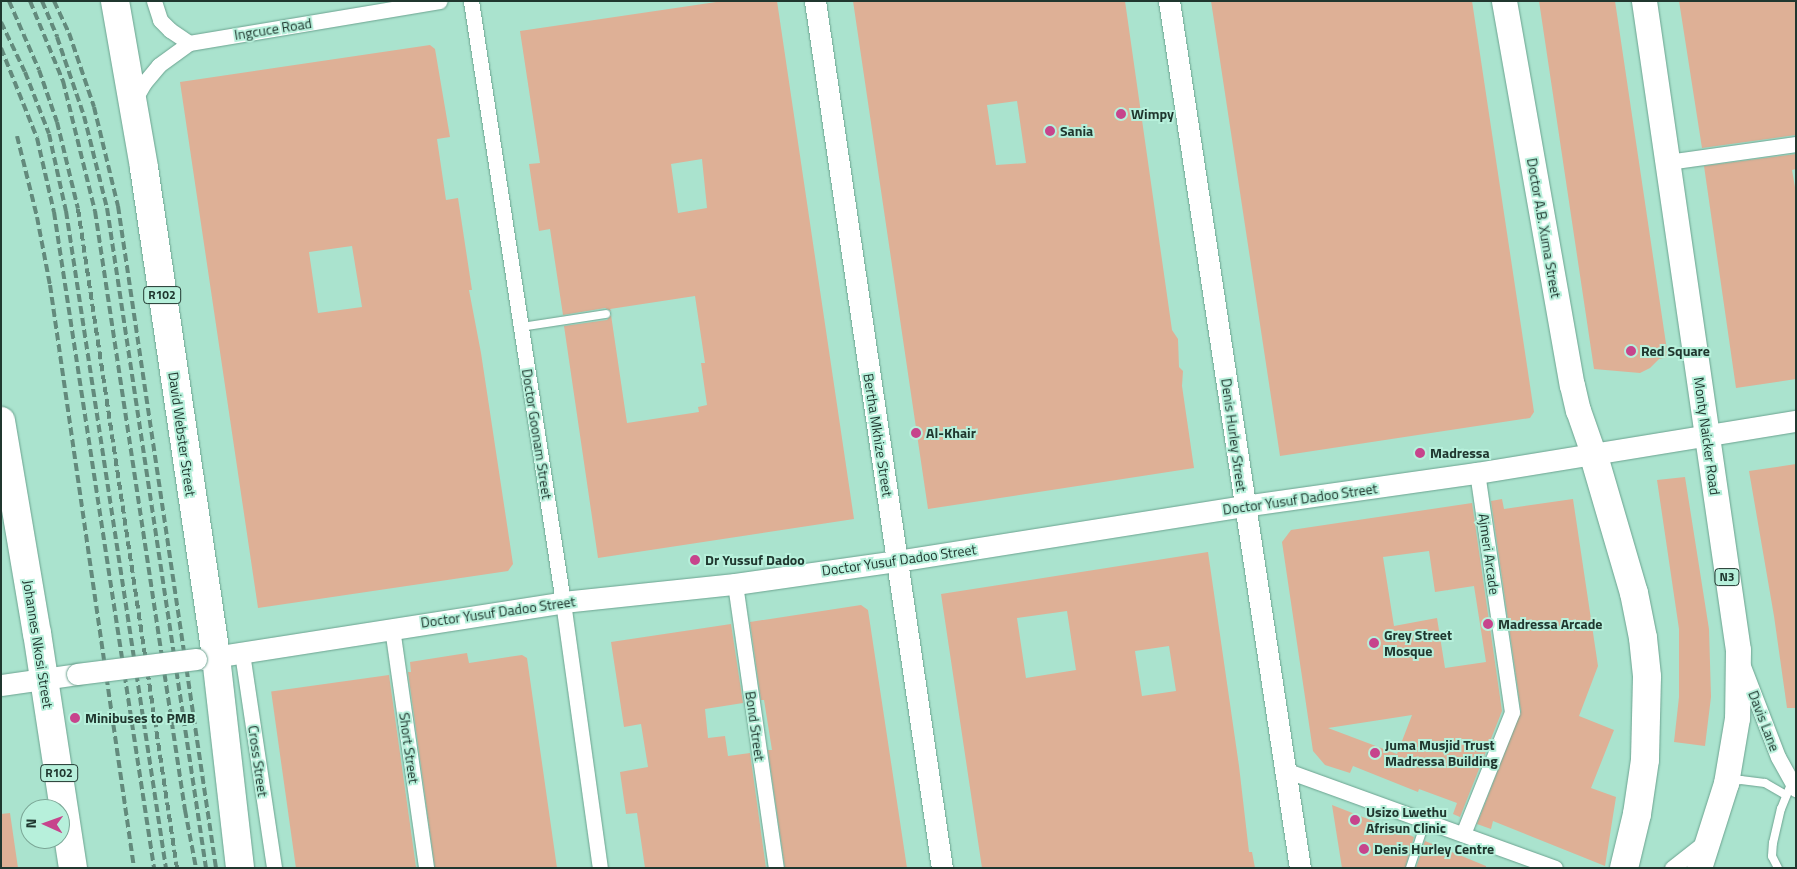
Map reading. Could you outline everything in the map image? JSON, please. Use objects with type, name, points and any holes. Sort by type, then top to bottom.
[{"type":"highway","name":"David Webster Street","points":[[115,1],[133,103],[206,658],[221,700],[240,868]]},
{"type":"highway","name":"Johannes Nkosi Street","points":[[1,421],[44,678],[73,868]]},
{"type":"highway","points":[[1593,453],[1634,594],[1644,638],[1647,677],[1646,760],[1637,814],[1624,868]]},
{"type":"main road","name":"Doctor A.B. Xuma Street","points":[[1504,1],[1572,384],[1578,410],[1593,453]]},
{"type":"main road","name":"Monty Naicker Road","points":[[1644,1],[1738,650],[1737,718],[1726,783],[1699,868]]},
{"type":"street","points":[[154,1],[160,20],[170,30],[189,43]]},
{"type":"street","name":"Ingcuce Road","points":[[133,103],[144,83],[159,64],[189,43],[440,1]]},
{"type":"street","name":"Doctor Goonam Street","points":[[470,1],[563,602],[600,868]]},
{"type":"street","name":"Bertha Mkhize Street","points":[[815,1],[942,868]]},
{"type":"street","name":"Denis Hurley Street","points":[[1169,1],[1300,868]]},
{"type":"street","points":[[1668,162],[1796,144]]},
{"type":"street","name":"Doctor Yusuf Dadoo Street","points":[[1,686],[44,678],[242,654],[392,628],[563,602],[735,584],[897,561],[1244,506],[1477,473],[1796,421]]},
{"type":"street","name":"Ajmeri Arcade","points":[[1463,834],[1512,712],[1477,473]]},
{"type":"street","name":"Bond Street","points":[[735,584],[776,868]]},
{"type":"street","name":"Short Street","points":[[392,628],[426,868]]},
{"type":"street","name":"Davis Lane","points":[[1738,650],[1763,721],[1791,790]]},
{"type":"street","name":"Cross Street","points":[[242,654],[274,868]]},
{"type":"street","points":[[1285,770],[1555,868]]},
{"type":"street","points":[[1672,868],[1710,838]]},
{"type":"lane","points":[[521,327],[606,314]]},
{"type":"lane","points":[[1726,783],[1740,780],[1764,783],[1791,790],[1773,843],[1772,856],[1778,868]]},
{"type":"lane","points":[[1410,868],[1426,820]]},
{"type":"building","points":[[723,1],[777,1],[854,519],[598,558],[564,326],[607,320],[611,315],[627,423],[699,412],[698,407],[707,405],[701,363],[705,363],[695,296],[610,309],[611,311],[605,308],[563,315],[550,229],[539,231],[529,164],[540,163],[520,31]],"holes":[[[702,159],[707,208],[678,213],[671,164]]]},
{"type":"building","points":[[853,1],[1125,1],[1172,330],[1178,339],[1179,367],[1183,371],[1182,386],[1194,468],[928,509]],"holes":[[[1017,101],[1026,163],[996,165],[987,105]]]},
{"type":"building","points":[[1211,1],[1472,1],[1534,412],[1530,418],[1280,456]]},
{"type":"building","points":[[1539,1],[1615,1],[1668,357],[1659,359],[1650,368],[1640,373],[1594,369]]},
{"type":"building","points":[[1679,1],[1796,1],[1796,135],[1702,148]]},
{"type":"building","points":[[430,45],[435,49],[450,137],[437,139],[446,200],[458,198],[472,290],[469,290],[481,353],[513,564],[508,571],[258,608],[180,82]],"holes":[[[352,246],[362,307],[318,313],[309,252]]]},
{"type":"building","points":[[1796,154],[1796,169],[1792,170],[1796,193],[1796,379],[1736,388],[1704,166]]},
{"type":"building","points":[[1796,464],[1796,708],[1787,708],[1774,616],[1749,471]]},
{"type":"building","points":[[1685,477],[1709,629],[1711,697],[1705,746],[1674,742],[1679,697],[1679,629],[1657,480]]},
{"type":"building","points":[[1502,499],[1504,509],[1573,499],[1598,666],[1579,716],[1614,730],[1591,788],[1616,797],[1605,866],[1493,821],[1491,829],[1477,824],[1521,711],[1491,501]]},
{"type":"building","points":[[1472,503],[1502,711],[1460,817],[1453,814],[1457,803],[1419,789],[1418,792],[1353,766],[1350,773],[1325,765],[1313,751],[1282,542],[1291,530]],"holes":[[[1429,551],[1435,592],[1474,586],[1486,662],[1445,668],[1437,618],[1394,626],[1383,557]],[[1412,715],[1397,754],[1328,728]]]},
{"type":"building","points":[[1208,552],[1239,766],[1249,852],[1252,852],[1255,868],[982,868],[941,594]],"holes":[[[1067,611],[1076,670],[1026,678],[1017,618]],[[1169,646],[1176,691],[1142,696],[1135,651]]]},
{"type":"building","points":[[861,605],[868,610],[907,868],[785,868],[768,750],[772,750],[764,700],[761,700],[750,622]]},
{"type":"building","points":[[731,624],[743,703],[705,709],[708,738],[725,736],[728,756],[750,753],[766,868],[645,868],[637,813],[626,814],[620,772],[648,767],[641,724],[624,727],[611,642]]},
{"type":"building","points":[[467,653],[469,663],[522,655],[527,658],[557,868],[435,868],[408,672],[411,672],[410,662]]},
{"type":"building","points":[[389,675],[416,868],[296,868],[271,692]]},
{"type":"building","name":"Denis Hurley Centre","points":[[1332,805],[1414,837],[1405,868],[1342,868]]},
{"type":"building","points":[[10,813],[18,868],[1,868],[1,814]]},
{"type":"building","points":[[1425,841],[1486,866],[1486,868],[1416,868]]},
{"type":"railway","points":[[9,1],[39,70],[57,122],[78,209],[177,868]]},
{"type":"railway","points":[[30,1],[63,81],[95,211],[185,810],[196,868]]},
{"type":"railway","points":[[42,1],[57,37],[84,116],[107,208],[206,868]]},
{"type":"railway","points":[[54,1],[69,33],[94,107],[118,206],[216,868]]},
{"type":"railway","points":[[1,22],[25,72],[49,134],[66,211],[166,868]]},
{"type":"railway","points":[[1,48],[37,138],[54,212],[154,868]]},
{"type":"railway","points":[[17,136],[37,217],[50,285],[134,868]]},
{"type":"place","name":"Wimpy","points":[[1121,114]]},
{"type":"place","name":"Sania","points":[[1050,131]]},
{"type":"place","name":"Red Square","points":[[1631,351]]},
{"type":"place","name":"Al-Khair","points":[[916,433]]},
{"type":"place","name":"Madressa","points":[[1420,453]]},
{"type":"place","name":"Dr Yussuf Dadoo","points":[[695,560]]},
{"type":"place","name":"Madressa Arcade","points":[[1488,624]]},
{"type":"place","name":"Grey Street Mosque","points":[[1374,643]]},
{"type":"place","name":"Minibuses to PMB","points":[[75,718]]},
{"type":"place","name":"Juma Musjid Trust Madressa Building","points":[[1375,753]]},
{"type":"place","name":"Usizo Lwethu Afrisun Clinic","points":[[1355,820]]},
{"type":"place","name":"Denis Hurley Centre","points":[[1364,849]]}]
